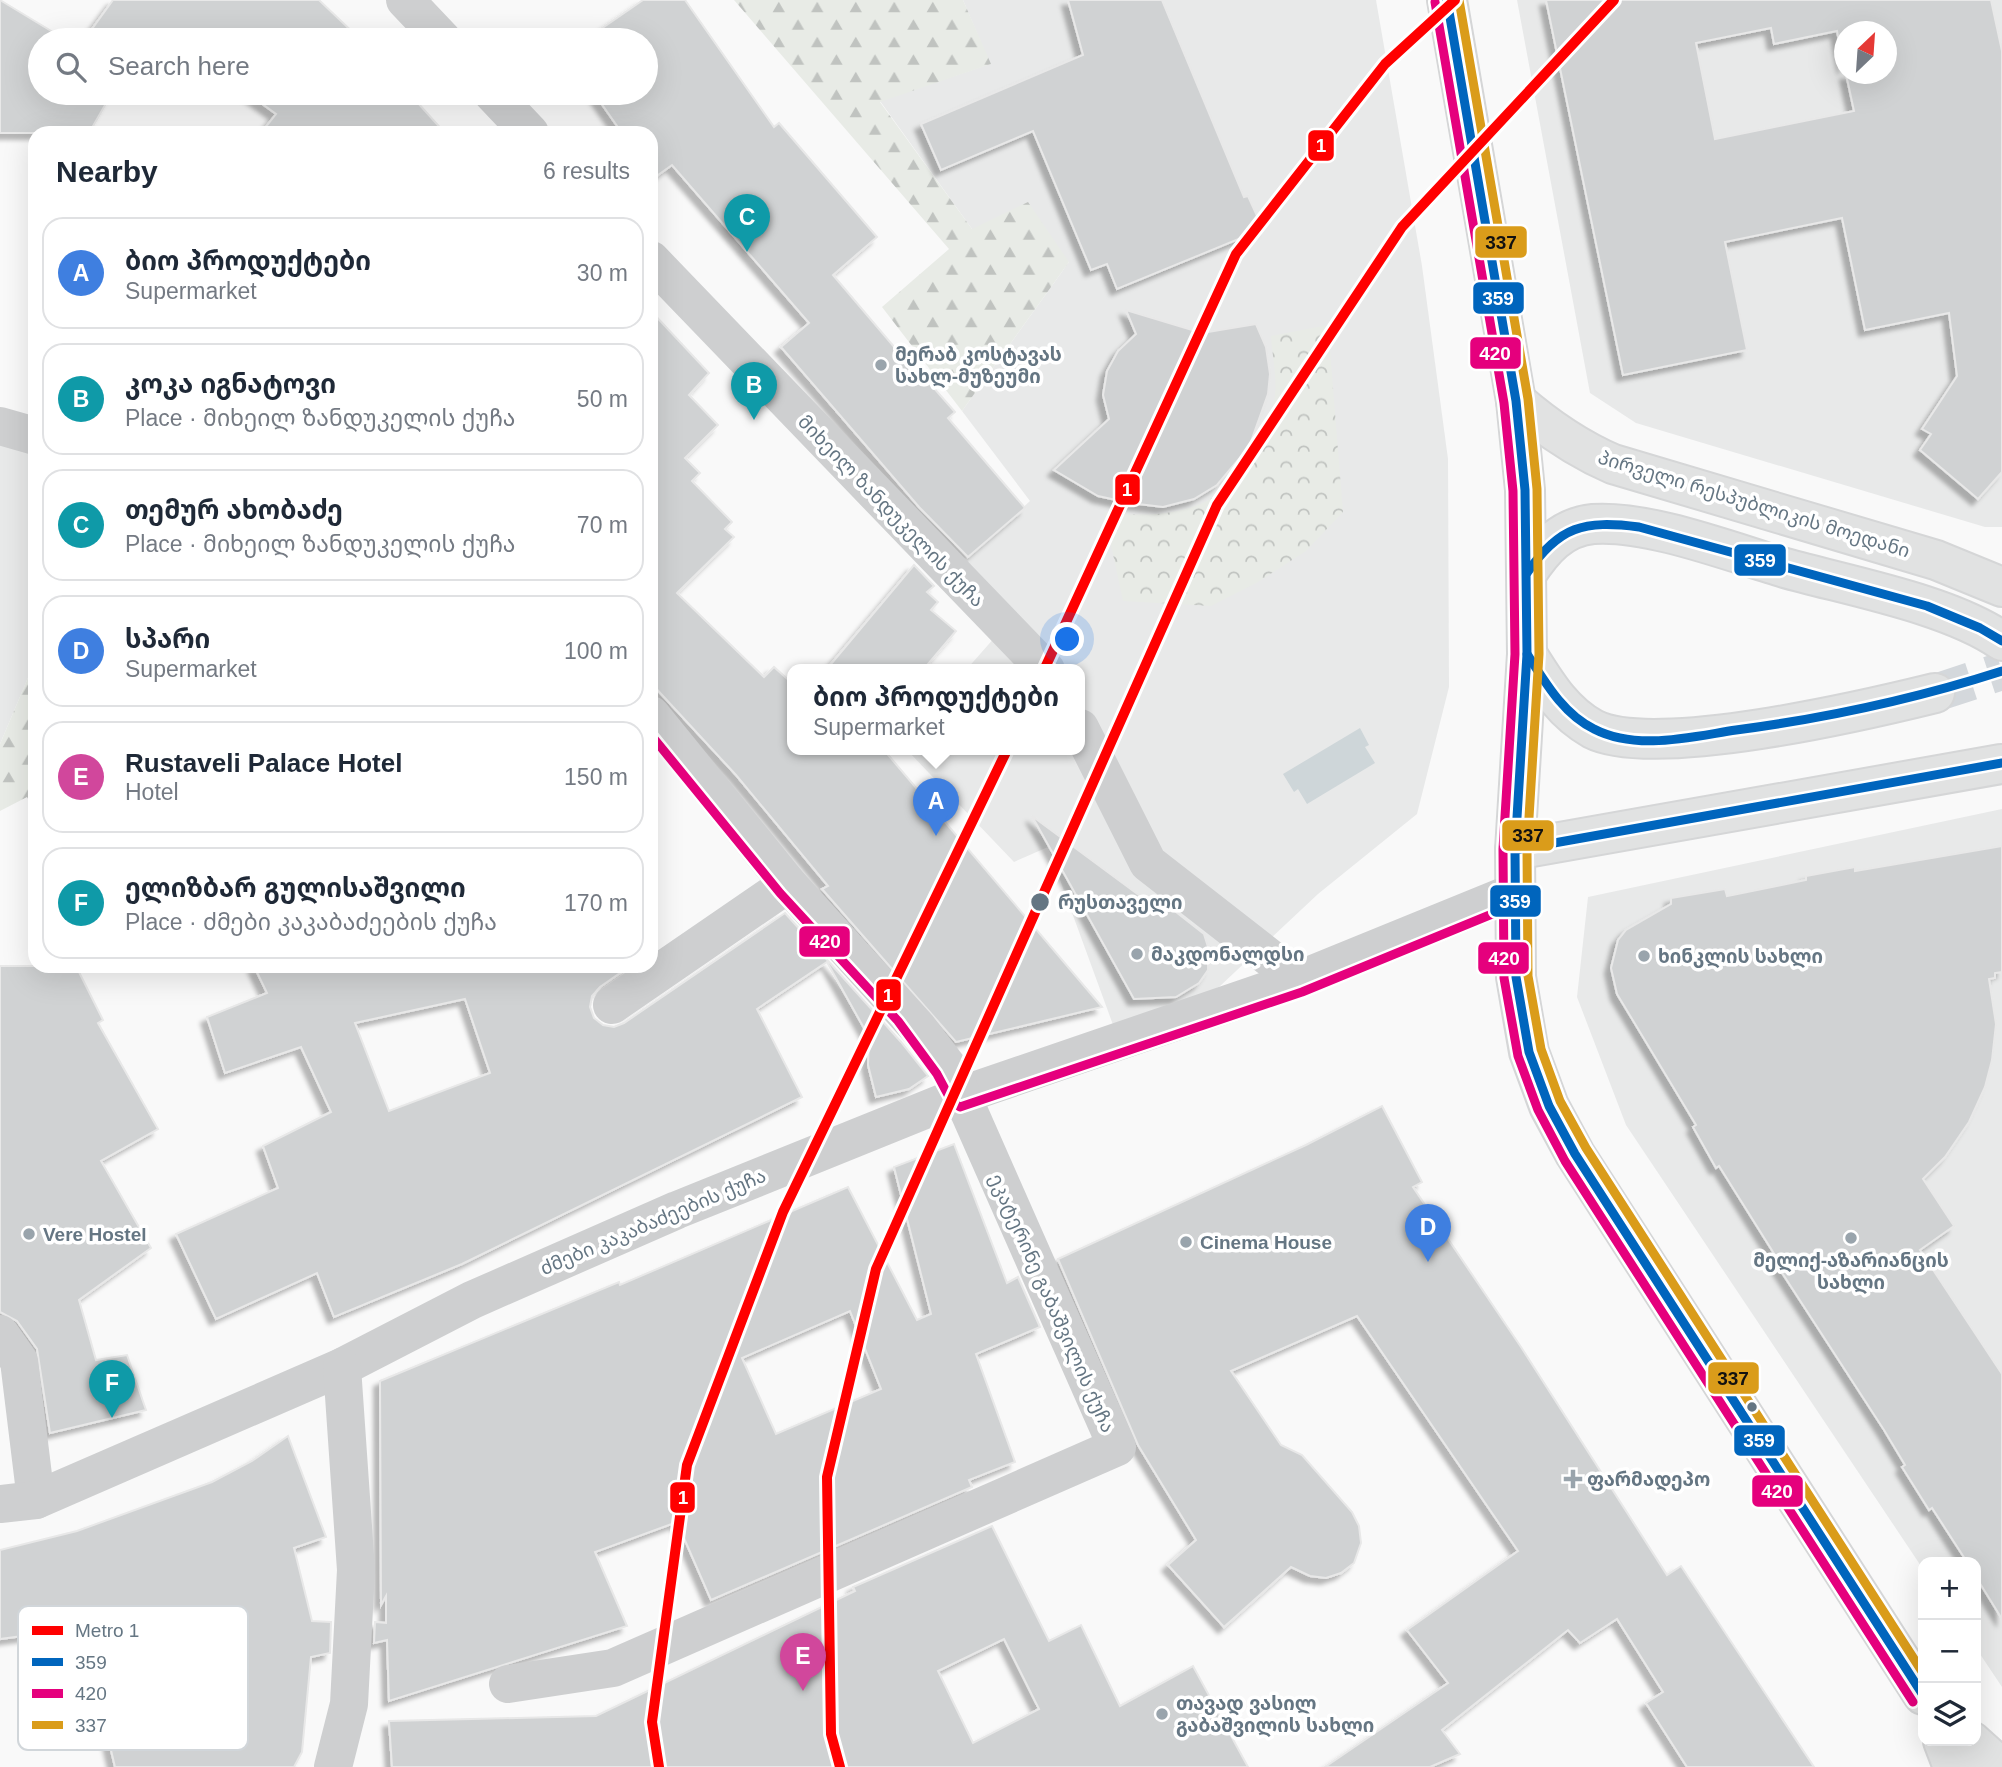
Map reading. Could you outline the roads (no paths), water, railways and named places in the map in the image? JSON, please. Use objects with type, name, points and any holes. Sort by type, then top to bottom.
[{"type":"main road","points":[[1447,0],[1516,401],[1525,490],[1527,654],[1514,892],[1516,978],[1529,1052],[1549,1106],[1575,1154],[1918,1687]]},
{"type":"main road","name":"პირველი რესპუბლიკის მოედანი","points":[[1516,401],[1559,436],[1613,464],[1936,560],[2002,587]]},
{"type":"main road","points":[[1527,573],[1546,545],[1566,533],[1591,524],[1618,524],[1665,534],[1923,607],[1969,623],[2002,641]]},
{"type":"main road","points":[[1527,654],[1571,715],[1596,730],[1632,739],[1670,739],[1784,724],[1867,710],[1935,693]]},
{"type":"main road","points":[[1515,850],[2001,764]]},
{"type":"main road","points":[[1944,1746],[1953,1767]]},
{"type":"main road","points":[[1977,1746],[2000,1767]]},
{"type":"street","points":[[405,0],[432,28]]},
{"type":"street","points":[[503,105],[523,126]]},
{"type":"street","name":"მიხეილ ზანდუკელის ქუჩა","points":[[658,267],[1040,664]]},
{"type":"street","points":[[0,426],[28,434]]},
{"type":"street","points":[[658,724],[788,884],[918,1028],[951,1071],[962,1096]]},
{"type":"street","points":[[1085,738],[1148,863],[1298,980]]},
{"type":"street","points":[[612,1005],[788,884]]},
{"type":"street","name":"ძმები კაკაბაძეების ქუჩა","points":[[18,1502],[342,1367],[472,1300],[677,1210],[962,1096],[1298,980],[1514,892]]},
{"type":"street","name":"ეკატერინე გაბაშვილის ქუჩა","points":[[508,1684],[613,1668],[1116,1447],[962,1096]]},
{"type":"street","points":[[0,1334],[19,1361],[18,1502]]},
{"type":"street","points":[[333,1767],[349,1704],[356,1570],[342,1367]]},
{"type":"tunnel","points":[[1935,693],[2002,671]]},
{"type":"metro line","name":"1","points":[[1047,664],[1236,254],[1385,64],[1455,0]]},
{"type":"metro line","name":"1","points":[[840,1767],[831,1734],[827,1477],[876,1269],[1217,505],[1402,227],[1614,0]]},
{"type":"metro line","name":"1","points":[[659,1767],[652,1722],[687,1465],[783,1212],[1005,755]]},
{"type":"place","name":"თემურ ახობაძე","points":[[747,252]]},
{"type":"place","name":"მერაბ კოსტავას სახლ-მუზეუმი","points":[[881,365]]},
{"type":"place","name":"კოკა იგნატოვი","points":[[754,420]]},
{"type":"place","name":"ბიო პროდუქტები","points":[[936,836]]},
{"type":"place","name":"რუსთაველი","points":[[1040,902]]},
{"type":"place","name":"მაკდონალდსი","points":[[1137,954]]},
{"type":"place","name":"ხინკლის სახლი","points":[[1644,956]]},
{"type":"place","name":"Vere Hostel","points":[[29,1234]]},
{"type":"place","name":"მელიქ-აზარიანცის სახლი","points":[[1851,1238]]},
{"type":"place","name":"Cinema House","points":[[1186,1242]]},
{"type":"place","name":"სპარი","points":[[1428,1262]]},
{"type":"place","name":"ელიზბარ გულისაშვილი","points":[[112,1418]]},
{"type":"place","name":"ფარმადეპო","points":[[1573,1479]]},
{"type":"place","name":"Rustaveli Palace Hotel","points":[[803,1691]]},
{"type":"place","name":"თავად ვასილ გაბაშვილის სახლი","points":[[1162,1714]]}]
